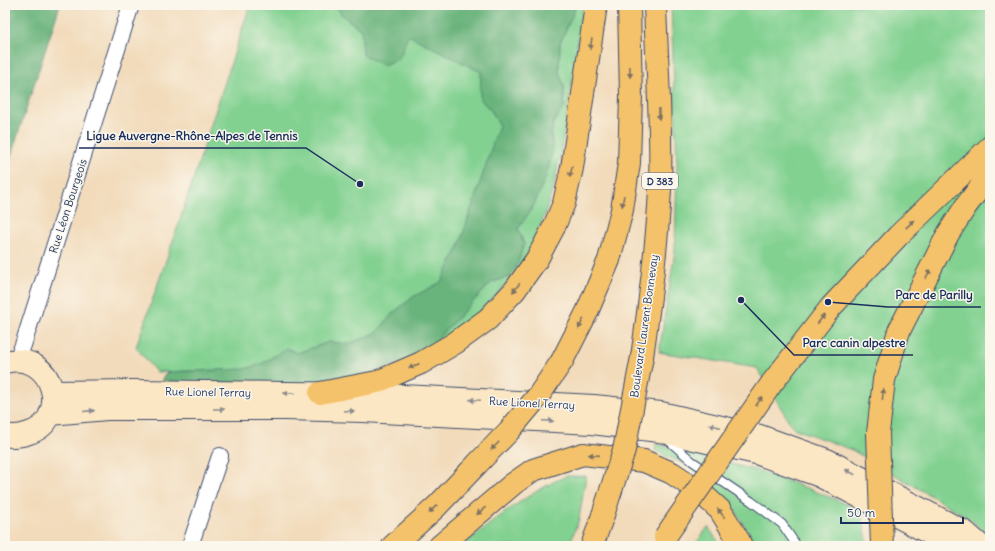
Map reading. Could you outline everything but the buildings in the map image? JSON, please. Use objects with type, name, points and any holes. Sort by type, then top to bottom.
[{"type":"highway","points":[[320,393],[377,382],[421,363],[455,343],[488,319],[515,290],[533,265],[554,227],[564,203],[572,168],[596,5]]},
{"type":"highway","points":[[393,546],[436,506],[480,461],[509,431],[539,395],[562,361],[587,312],[609,260],[622,210],[629,163],[631,96],[629,5]]},
{"type":"highway","name":"Boulevard Laurent Bonnevay","points":[[592,546],[624,450],[642,357],[653,282],[660,190],[655,5]]},
{"type":"highway","points":[[662,541],[772,383],[831,307],[898,236],[990,147]]},
{"type":"highway","points":[[882,546],[878,433],[884,380],[899,331],[948,234],[966,206],[990,174]]},
{"type":"highway","points":[[440,546],[513,484],[533,470],[583,454],[644,461],[672,473],[699,491],[720,510],[741,546]]},
{"type":"main road","points":[[5,435],[21,436],[33,432],[43,425],[50,414],[53,404],[53,392],[49,380],[40,370],[29,363],[11,361]]},
{"type":"main road","name":"Rue Lionel Terray","points":[[53,392],[133,391],[364,394],[594,406],[662,413],[760,436],[827,460],[964,532],[981,546]]},
{"type":"main road","name":"Rue Lionel Terray","points":[[50,414],[107,409],[293,409],[592,423],[659,431],[756,453],[820,476],[954,546]]},
{"type":"street","name":"Rue Léon Bourgeois","points":[[11,361],[26,338],[132,5]]},
{"type":"street","points":[[190,546],[220,456]]},
{"type":"lane","points":[[659,431],[692,461],[782,524],[797,546]]},
{"type":"green space","points":[[5,5],[60,5],[5,174]]},
{"type":"green space","points":[[250,5],[560,5],[493,240],[368,349],[264,369],[156,372],[136,347],[178,226]]},
{"type":"green space","points":[[336,5],[575,5],[575,9],[560,43],[559,71],[564,87],[564,107],[553,123],[551,135],[553,150],[546,176],[534,205],[518,229],[524,244],[518,262],[509,277],[492,282],[441,335],[425,356],[327,387],[161,381],[167,372],[245,369],[261,364],[287,348],[297,353],[329,342],[349,344],[376,333],[394,312],[413,297],[441,282],[459,246],[499,125],[492,112],[480,99],[481,72],[408,35],[399,59],[383,65],[363,55],[361,30],[342,15]]},
{"type":"green space","points":[[575,5],[583,5],[565,129],[552,193],[537,233],[527,253],[506,284],[473,317],[425,356],[441,335],[492,282],[509,277],[524,244],[518,229],[534,205],[553,150],[551,135],[553,123],[564,107],[564,87],[559,71],[560,43],[575,9]]},
{"type":"green space","points":[[671,5],[990,5],[990,537],[971,520],[852,450],[793,428],[757,368],[659,352],[675,251],[677,163]]},
{"type":"green space","points":[[656,444],[762,472],[861,510],[868,546],[755,546],[733,507],[687,465],[655,451]]},
{"type":"green space","points":[[566,476],[586,476],[579,519],[569,546],[462,546],[499,517],[538,490]]},
{"type":"green space","points":[[708,527],[721,546],[694,546]]},
{"type":"place","name":"Ligue Auvergne-Rhône-Alpes de Tennis","points":[[360,184]]},
{"type":"place","name":"Parc canin alpestre","points":[[741,300]]},
{"type":"place","name":"Parc de Parilly","points":[[828,302]]}]
